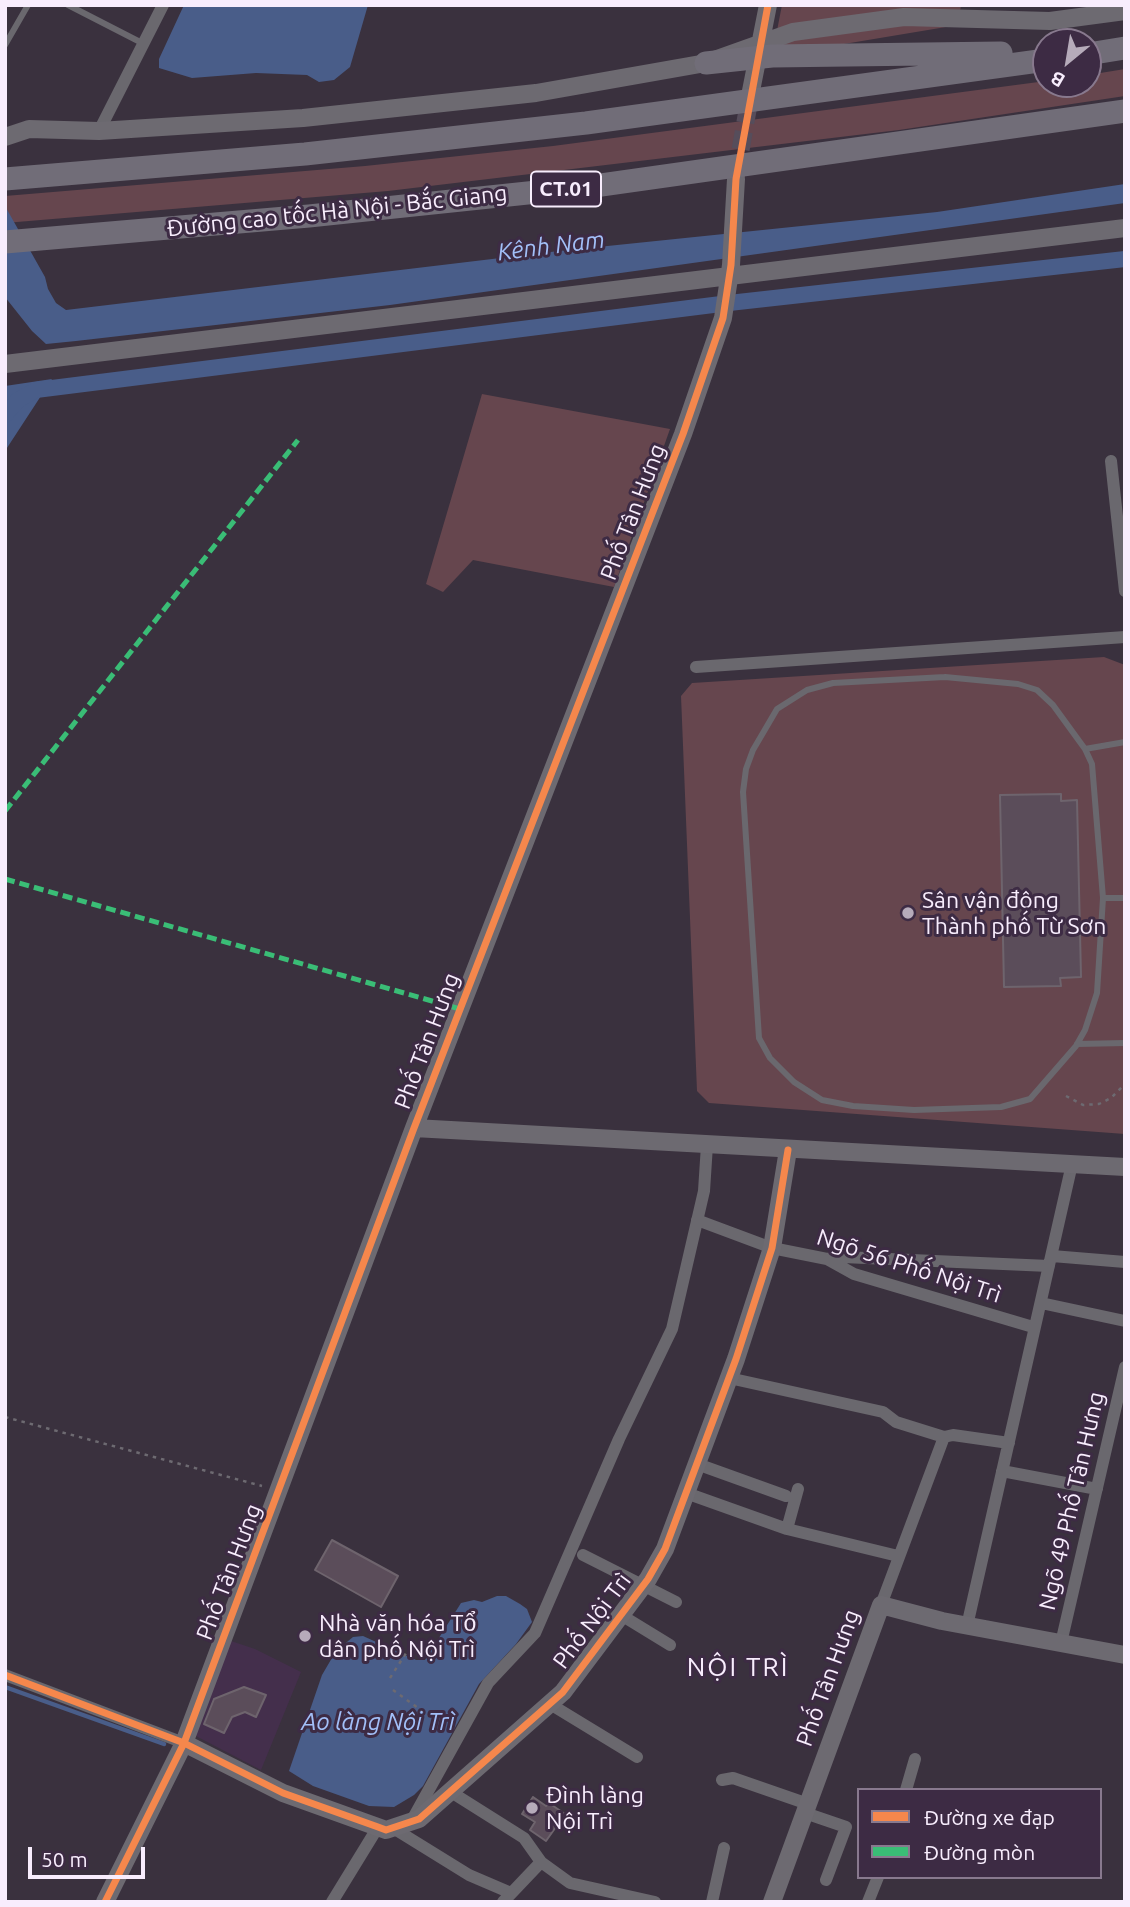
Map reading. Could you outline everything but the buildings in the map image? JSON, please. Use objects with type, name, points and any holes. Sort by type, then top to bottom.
[{"type":"highway","points":[[1102,42],[1125,40]]},
{"type":"highway","points":[[1102,52],[1125,48]]},
{"type":"highway","points":[[706,63],[759,51],[985,55],[1032,50]]},
{"type":"highway","points":[[5,179],[305,154],[586,123],[1032,62]]},
{"type":"highway","name":"Đường cao tốc Hà Nội - Bắc Giang","points":[[5,242],[309,216],[594,186],[1125,111]]},
{"type":"street","points":[[99,131],[163,5]]},
{"type":"street","points":[[750,96],[768,5]]},
{"type":"street","points":[[759,51],[793,32],[904,17],[1050,21],[1125,11]]},
{"type":"street","points":[[5,137],[29,129],[99,131],[303,118],[536,93],[706,63]]},
{"type":"street","name":"Phố Tân Hưng","points":[[105,1902],[184,1743],[281,1491],[414,1128],[678,447],[723,318],[729,277],[736,179]]},
{"type":"street","points":[[5,364],[1125,228]]},
{"type":"street","points":[[1111,461],[1125,591]]},
{"type":"street","points":[[696,667],[1125,637]]},
{"type":"street","points":[[414,1128],[1125,1167]]},
{"type":"street","points":[[411,1822],[488,1683],[535,1633],[619,1439],[672,1329],[704,1191],[707,1145]]},
{"type":"street","name":"Phố Nội Trì","points":[[386,1827],[419,1819],[563,1692],[643,1585],[665,1549],[729,1378],[772,1248],[788,1150]]},
{"type":"street","points":[[967,1626],[1072,1164]]},
{"type":"street","name":"Ngõ 56 Phố Nội Trì","points":[[697,1220],[772,1248],[827,1259],[854,1275],[1033,1327]]},
{"type":"street","points":[[827,1259],[843,1257],[1125,1262]]},
{"type":"street","points":[[1041,1303],[1125,1321]]},
{"type":"street","name":"Ngõ 49 Phố Tân Hưng","points":[[1061,1643],[1125,1367]]},
{"type":"street","points":[[729,1378],[883,1412],[896,1422],[944,1437],[953,1435],[1009,1443]]},
{"type":"street","points":[[881,1605],[944,1437]]},
{"type":"street","points":[[697,1464],[792,1492],[787,1529]]},
{"type":"street","points":[[1002,1471],[1097,1489]]},
{"type":"street","points":[[686,1493],[787,1529],[898,1556]]},
{"type":"street","points":[[583,1555],[676,1602]]},
{"type":"street","name":"Phố Tân Hưng","points":[[772,1902],[881,1605],[967,1626],[1125,1655]]},
{"type":"street","points":[[621,1615],[670,1644]]},
{"type":"street","points":[[5,1675],[184,1743],[283,1793],[386,1827],[507,1898],[541,1861]]},
{"type":"street","points":[[550,1704],[637,1757]]},
{"type":"street","points":[[907,1788],[915,1759]]},
{"type":"street","points":[[722,1780],[733,1778],[846,1827],[826,1880]]},
{"type":"street","points":[[451,1792],[524,1838],[541,1861],[570,1883],[626,1899],[655,1902]]},
{"type":"street","points":[[332,1902],[386,1827]]},
{"type":"street","points":[[712,1902],[724,1848]]},
{"type":"street","points":[[868,1902],[877,1879]]},
{"type":"lane","points":[[5,45],[28,5]]},
{"type":"lane","points":[[68,5],[145,44]]},
{"type":"lane","points":[[945,677],[1018,684],[1037,690],[1053,705],[1085,749],[1092,764],[1103,898],[1097,993],[1086,1030],[1030,1099],[1002,1107],[914,1110],[853,1106],[822,1100],[794,1082],[770,1058],[759,1038],[743,792],[746,769],[753,750],[777,709],[807,690],[833,683],[945,677]]},
{"type":"lane","points":[[1085,749],[1125,742]]},
{"type":"lane","points":[[1103,898],[1125,898]]},
{"type":"lane","points":[[1077,1044],[1125,1043]]},
{"type":"path","points":[[1066,1096],[1083,1105],[1099,1104],[1111,1098],[1125,1084]]},
{"type":"path","points":[[5,1416],[281,1491]]},
{"type":"path","points":[[390,1678],[408,1650]]},
{"type":"path","points":[[393,1690],[457,1737]]},
{"type":"shaded area","points":[[782,5],[961,5],[958,25],[772,56]]},
{"type":"shaded area","points":[[1125,69],[1125,96],[899,130],[388,191],[5,223],[5,196],[365,166],[553,146],[1032,83],[1032,98],[1102,98],[1102,73]]},
{"type":"shaded area","points":[[482,394],[670,429],[614,587],[473,560],[443,592],[426,584]]},
{"type":"shaded area","name":"Sân vận động Thành phố Từ Sơn","points":[[1104,657],[1125,665],[1125,1134],[709,1103],[697,1091],[681,696],[692,683]]},
{"type":"shaded area","points":[[228,1640],[255,1649],[301,1672],[261,1770],[194,1735]]},
{"type":"water","points":[[184,5],[368,5],[350,67],[334,80],[319,82],[307,75],[256,73],[192,78],[159,68],[159,59]]},
{"type":"water","name":"Kênh Nam","points":[[1125,184],[1125,203],[390,305],[76,341],[46,344],[5,297],[5,206],[45,277],[56,303],[66,310],[559,251],[937,212]]},
{"type":"water","points":[[52,379],[5,451],[5,386]]},
{"type":"water","name":"Ao làng Nội Trì","points":[[497,1596],[506,1596],[527,1609],[532,1622],[516,1644],[479,1684],[423,1786],[414,1795],[394,1807],[369,1806],[313,1786],[289,1771],[322,1675],[336,1651],[353,1637],[363,1636],[416,1660],[425,1660],[461,1603],[474,1600],[482,1602]]},
{"type":"waterway","points":[[5,415],[18,400],[36,390],[729,303],[1125,259]]},
{"type":"waterway","points":[[5,1687],[164,1744]]},
{"type":"tunnel","points":[[736,176],[750,96]]},
{"type":"marked path","points":[[5,811],[298,440]]},
{"type":"marked path","points":[[5,879],[460,1009]]},
{"type":"cycle path","points":[[105,1902],[184,1743],[414,1128],[683,434],[723,318],[731,265],[736,179],[768,5]]},
{"type":"cycle path","points":[[5,1675],[184,1743],[283,1793],[386,1830],[419,1819],[563,1692],[648,1579],[665,1549],[736,1359],[772,1248],[788,1150]]},
{"type":"place","name":"Sân vận động Thành phố Từ Sơn","points":[[908,913]]},
{"type":"place","name":"Nhà văn hóa Tổ dân phố Nội Trì","points":[[305,1636]]},
{"type":"place","name":"Đình làng Nội Trì","points":[[532,1808]]},
{"type":"district","name":"NỘI TRÌ","points":[[738,1667]]}]
